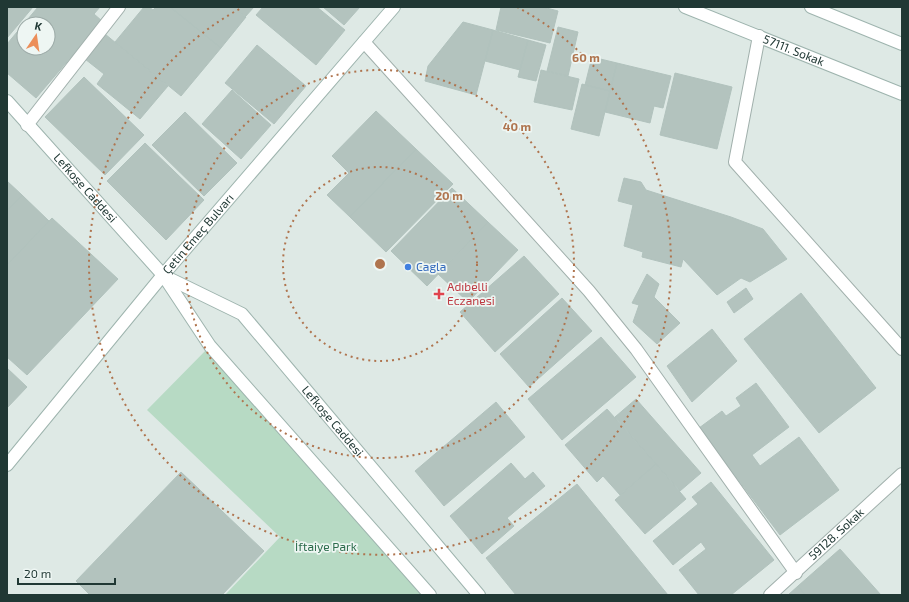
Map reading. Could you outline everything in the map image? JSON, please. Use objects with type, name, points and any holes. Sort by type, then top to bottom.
[{"type":"main road","points":[[27,125],[119,7]]},
{"type":"main road","name":"Çetin Emeç Bulvarı","points":[[7,465],[163,275],[394,7]]},
{"type":"main road","name":"57111. Sokak","points":[[685,7],[902,94]]},
{"type":"main road","points":[[811,7],[902,44]]},
{"type":"main road","points":[[759,36],[735,162],[902,349]]},
{"type":"main road","points":[[364,42],[589,291],[622,331],[796,573]]},
{"type":"main road","name":"Lefkoşe Caddesi","points":[[7,102],[163,275],[210,346],[430,595]]},
{"type":"main road","name":"Lefkoşe Caddesi","points":[[163,275],[242,314],[479,595]]},
{"type":"main road","name":"59128. Sokak","points":[[770,595],[796,573],[902,474]]},
{"type":"green space","name":"İftaiye Park","points":[[210,346],[430,595],[225,595],[280,537],[147,410]]},
{"type":"building","points":[[7,7],[33,7],[25,16],[16,16],[16,27],[7,38]]},
{"type":"building","points":[[38,7],[100,7],[94,14],[102,21],[36,98],[7,73],[7,44],[16,33],[16,56],[56,56],[56,16],[30,16]]},
{"type":"building","points":[[144,7],[149,7],[153,10],[156,7],[170,7],[221,48],[181,96],[115,42]]},
{"type":"building","points":[[170,7],[233,7],[246,17],[221,48]]},
{"type":"building","points":[[233,7],[254,7],[245,17]]},
{"type":"building","points":[[263,7],[317,7],[345,30],[316,65],[256,15]]},
{"type":"building","points":[[323,7],[360,7],[344,25]]},
{"type":"building","points":[[501,7],[543,7],[558,11],[550,43],[496,30]]},
{"type":"building","points":[[463,22],[493,30],[476,95],[425,81],[428,66]]},
{"type":"building","points":[[558,27],[578,32],[568,76],[547,71]]},
{"type":"building","points":[[493,30],[528,40],[520,70],[485,61]]},
{"type":"building","points":[[105,34],[168,86],[140,119],[97,84],[104,74],[85,59]]},
{"type":"building","points":[[528,40],[546,45],[536,81],[518,77]]},
{"type":"building","points":[[257,45],[306,86],[274,124],[225,83]]},
{"type":"building","points":[[592,57],[617,63],[610,91],[585,85]]},
{"type":"building","points":[[617,63],[671,76],[663,108],[654,106],[650,123],[605,112]]},
{"type":"building","points":[[541,70],[579,79],[572,110],[534,102]]},
{"type":"building","points":[[675,73],[732,87],[717,149],[660,135]]},
{"type":"building","points":[[84,77],[144,135],[105,175],[45,117]]},
{"type":"building","points":[[582,84],[610,91],[599,136],[571,129]]},
{"type":"building","points":[[232,90],[271,125],[241,159],[202,124]]},
{"type":"building","points":[[376,111],[416,149],[350,217],[327,195],[349,173],[332,156]]},
{"type":"building","points":[[185,112],[237,163],[204,196],[152,145]]},
{"type":"building","points":[[145,143],[204,200],[166,240],[107,181]]},
{"type":"building","points":[[416,149],[453,184],[386,252],[350,217]]},
{"type":"building","points":[[624,178],[641,182],[646,190],[731,217],[763,229],[787,259],[750,282],[741,278],[717,295],[683,259],[681,267],[642,257],[643,252],[624,246],[633,205],[618,201]]},
{"type":"building","points":[[7,181],[22,195],[7,211]]},
{"type":"building","points":[[452,188],[488,222],[427,286],[391,251]]},
{"type":"building","points":[[22,195],[49,221],[7,265],[7,211]]},
{"type":"building","points":[[52,218],[118,279],[27,375],[7,357],[7,265]]},
{"type":"building","points":[[488,222],[518,250],[468,302],[438,274]]},
{"type":"building","points":[[524,256],[559,294],[495,352],[460,312]]},
{"type":"building","points":[[647,274],[659,284],[654,297],[680,323],[657,344],[633,322],[639,305],[632,303]]},
{"type":"building","points":[[746,288],[753,299],[734,313],[727,302]]},
{"type":"building","points":[[801,293],[876,388],[819,433],[744,339]]},
{"type":"building","points":[[562,298],[592,331],[529,387],[500,354]]},
{"type":"building","points":[[712,329],[737,361],[692,402],[667,366]]},
{"type":"building","points":[[601,337],[636,377],[562,440],[528,399]]},
{"type":"building","points":[[7,368],[27,387],[7,408]]},
{"type":"building","points":[[756,383],[789,427],[752,455],[760,466],[799,437],[839,490],[780,535],[699,428],[722,411],[726,416],[741,406],[736,398]]},
{"type":"building","points":[[636,399],[701,473],[680,491],[615,417]]},
{"type":"building","points":[[496,402],[525,437],[444,506],[415,471]]},
{"type":"building","points":[[607,409],[656,464],[620,495],[603,476],[597,482],[565,445]]},
{"type":"building","points":[[511,463],[525,479],[533,472],[545,486],[507,518],[514,526],[482,554],[450,516]]},
{"type":"building","points":[[656,464],[686,499],[645,534],[615,500]]},
{"type":"building","points":[[181,472],[264,551],[222,595],[90,595],[76,581]]},
{"type":"building","points":[[711,482],[774,560],[731,595],[699,595],[679,570],[706,549],[701,542],[673,565],[653,541],[698,504],[692,497]]},
{"type":"building","points":[[577,484],[668,595],[516,595],[486,558]]},
{"type":"building","points":[[840,549],[881,595],[805,595],[798,586]]},
{"type":"building","points":[[798,586],[805,595],[788,595]]},
{"type":"place","name":"Cagla","points":[[408,267]]},
{"type":"place","name":"Adıbelli Eczanesi","points":[[439,294]]}]
